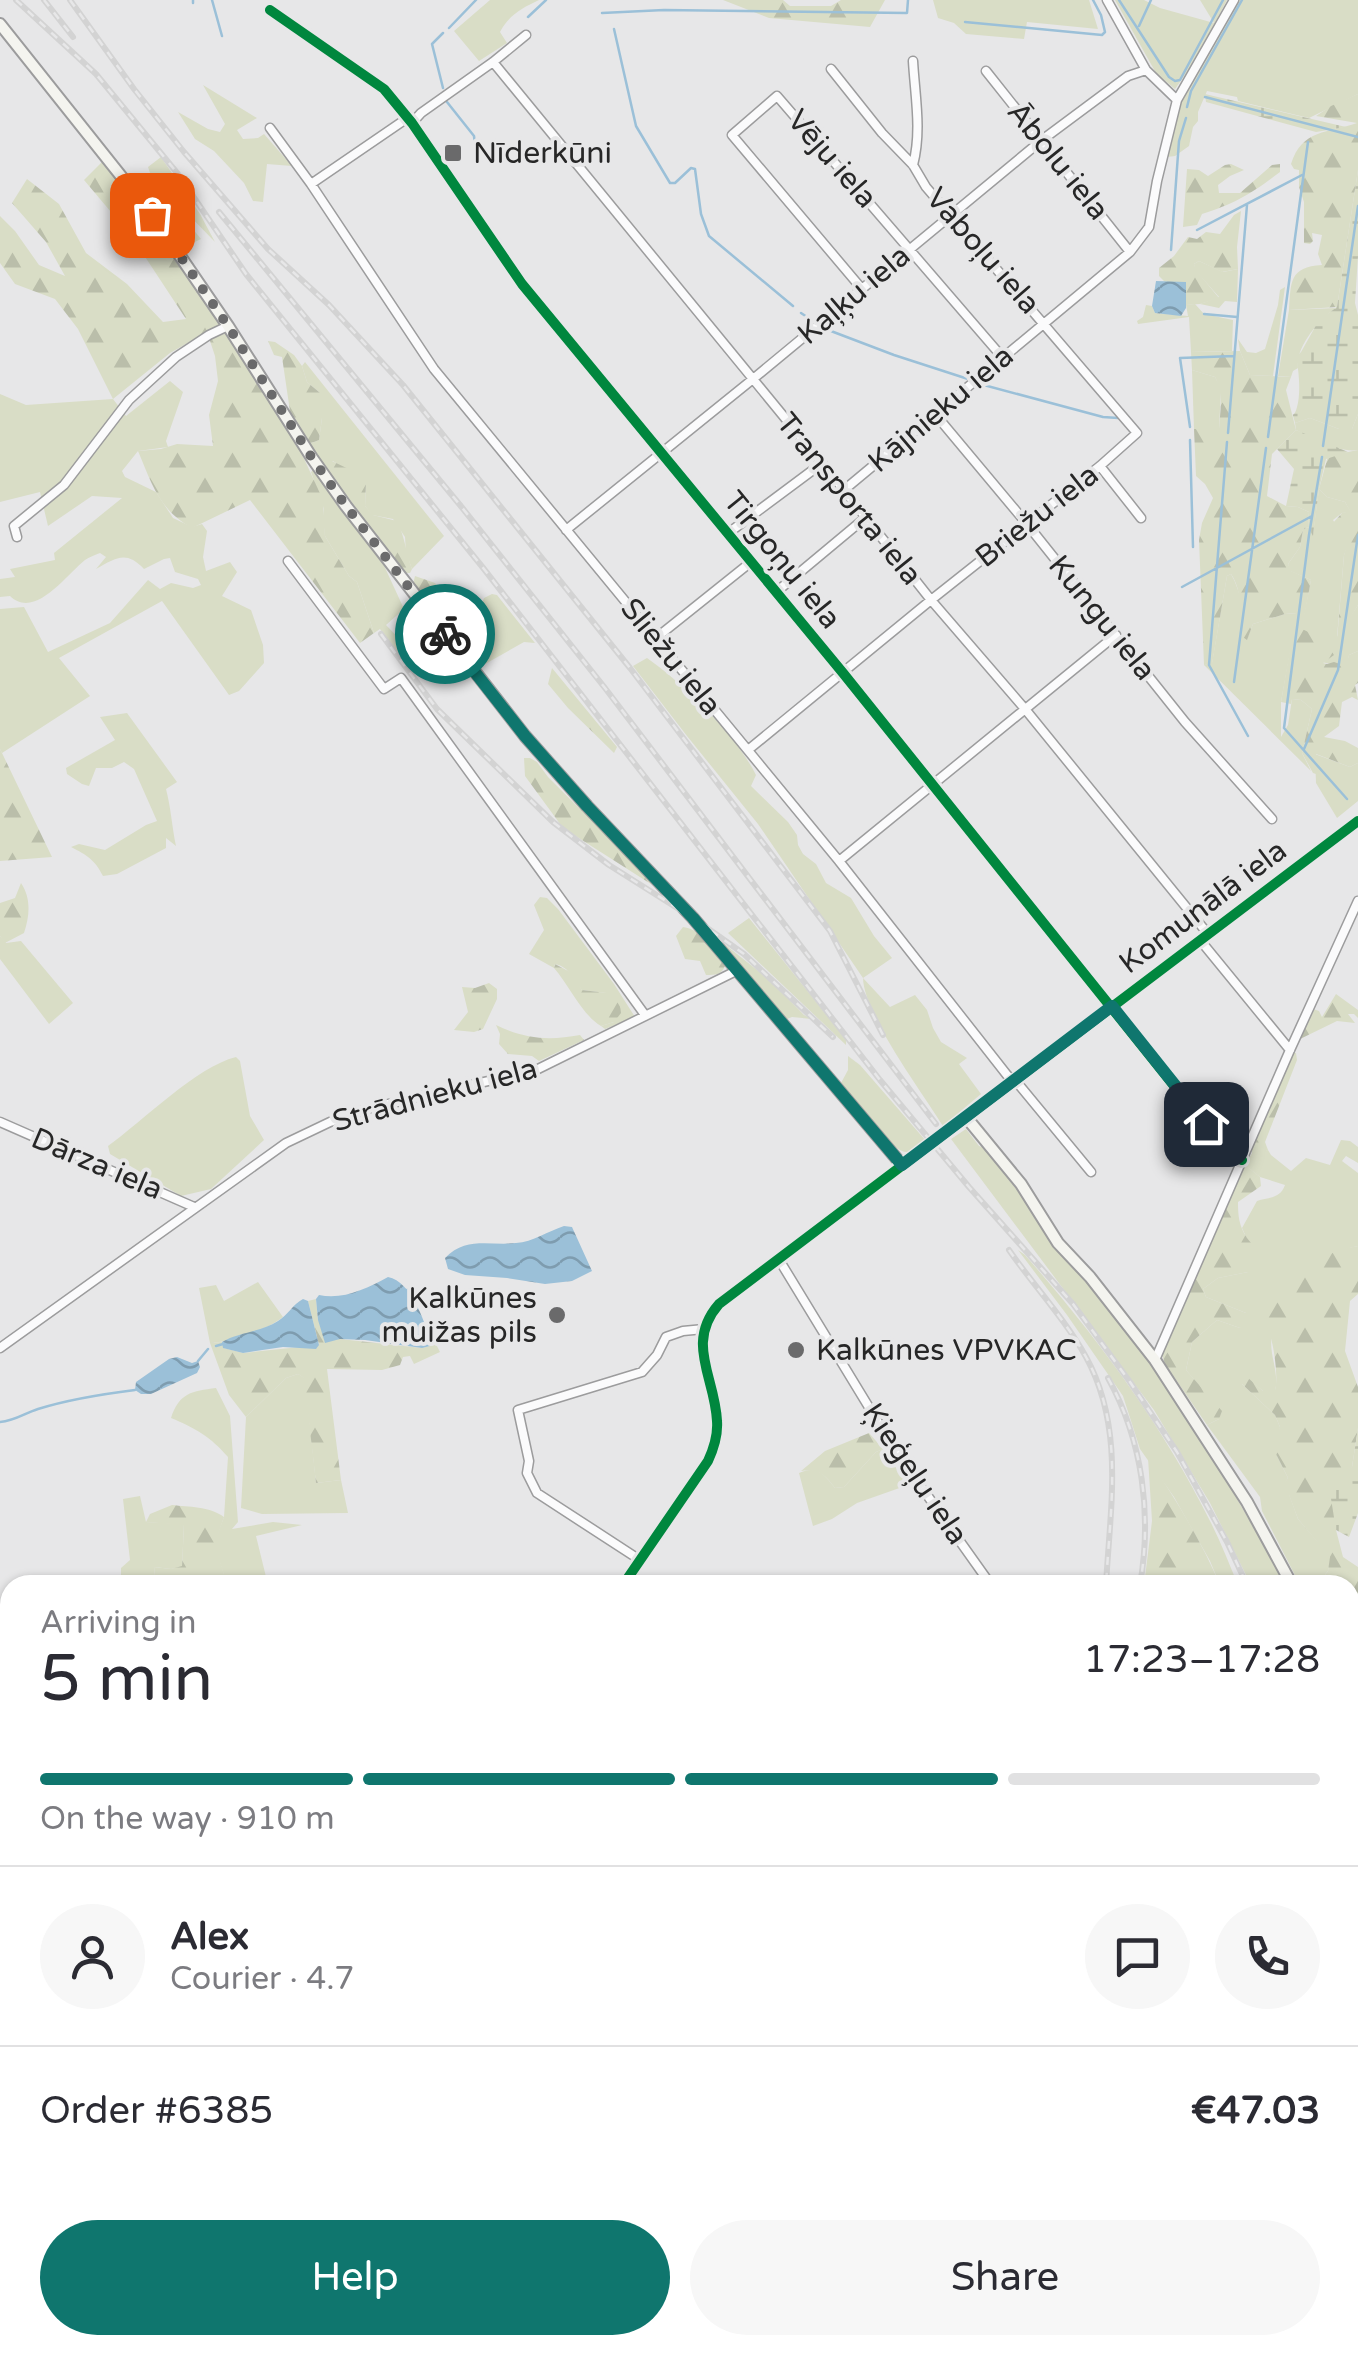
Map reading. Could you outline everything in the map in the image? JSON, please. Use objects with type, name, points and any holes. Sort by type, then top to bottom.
[{"type":"main road","points":[[0,24],[152,215],[346,506],[513,720],[738,970],[902,1165]]},
{"type":"main road","name":"Komunālā iela","points":[[704,1329],[720,1304],[778,1258],[1358,821]]},
{"type":"main road","points":[[966,1117],[1021,1184],[1058,1242],[1155,1360],[1247,1502],[1287,1575]]},
{"type":"main road","points":[[630,1575],[714,1447],[718,1422],[702,1353],[704,1329]]},
{"type":"street","points":[[1107,0],[1146,70],[1177,100]]},
{"type":"street","points":[[1130,252],[1149,228],[1177,100],[1234,0]]},
{"type":"street","name":"Tirgoņu iela","points":[[270,10],[384,90],[522,284],[843,673],[1228,1153],[1242,1160]]},
{"type":"street","points":[[311,184],[421,113],[526,34]]},
{"type":"street","points":[[913,166],[918,117],[914,61]]},
{"type":"street","name":"Transporta iela","points":[[493,62],[931,600],[1026,709],[1290,1050]]},
{"type":"street","name":"Vaboļu iela","points":[[831,69],[913,166],[926,187],[1137,433]]},
{"type":"street","name":"Kaļķu iela","points":[[566,530],[1042,140],[1128,76],[1146,70]]},
{"type":"street","name":"Ābolu iela","points":[[986,71],[1130,252]]},
{"type":"street","name":"Vēju iela","points":[[862,289],[732,135],[777,96],[1004,358]]},
{"type":"street","name":"Sliežu iela","points":[[270,128],[434,369],[839,862],[1006,1075],[1091,1172]]},
{"type":"street","name":"Kājnieku iela","points":[[844,490],[1130,252]]},
{"type":"street","points":[[17,537],[14,526],[64,485],[129,400],[176,357],[228,326]]},
{"type":"street","name":"Kungu iela","points":[[934,414],[1185,722],[1272,819]]},
{"type":"street","name":"Briežu iela","points":[[748,750],[1137,433]]},
{"type":"street","points":[[728,534],[821,464]]},
{"type":"street","points":[[1100,466],[1142,518]]},
{"type":"street","points":[[775,593],[865,518]]},
{"type":"street","points":[[288,561],[384,689],[401,678],[645,1015]]},
{"type":"street","points":[[656,638],[751,562]]},
{"type":"street","points":[[839,862],[1116,635]]},
{"type":"street","points":[[1155,1360],[1358,902]]},
{"type":"street","name":"Strādnieku iela","points":[[0,1348],[286,1142],[371,1108],[536,1070],[738,970]]},
{"type":"street","name":"Dārza iela","points":[[0,1122],[194,1207]]},
{"type":"street","name":"Ķieģeļu iela","points":[[778,1258],[896,1450],[984,1575]]},
{"type":"street","name":"Komunālā iela","points":[[640,1560],[538,1493],[527,1473],[529,1461],[518,1410],[642,1372],[666,1338],[704,1329]]},
{"type":"green space","points":[[490,0],[539,0],[504,26],[500,32],[507,43],[479,61],[454,31]]},
{"type":"green space","points":[[723,0],[783,0],[790,6],[831,6],[841,0],[885,0],[870,27],[769,18]]},
{"type":"green space","points":[[933,0],[1089,0],[1098,29],[1027,22],[1024,39],[966,34],[954,23],[938,18]]},
{"type":"green space","points":[[1115,0],[1144,0],[1214,23],[1200,0],[1227,0],[1197,58],[1175,89],[1156,73]]},
{"type":"green space","points":[[1237,0],[1358,0],[1358,94],[1309,118],[1207,91],[1189,146],[1167,157],[1182,98]]},
{"type":"green space","points":[[203,85],[257,118],[237,130],[243,139],[264,134],[292,166],[267,164],[263,202],[253,201],[244,183],[214,151],[195,139],[178,112],[220,132],[225,124]]},
{"type":"green space","points":[[1205,94],[1346,127],[1316,132],[1206,102]]},
{"type":"green space","points":[[1358,94],[1358,170],[1337,307],[1289,310],[1294,278],[1303,269],[1322,265],[1318,254],[1322,235],[1312,233],[1313,241],[1304,243],[1299,170],[1291,164],[1309,138],[1357,123],[1316,116]]},
{"type":"green space","points":[[161,157],[215,242],[182,208],[176,208],[201,239],[182,248],[153,203],[148,167]]},
{"type":"green space","points":[[103,161],[221,324],[170,353],[113,399],[78,329],[55,299],[15,284],[0,263],[0,216],[39,265],[65,276],[46,242],[12,203],[27,179],[59,204],[86,253],[127,284],[163,322],[186,319],[132,237],[84,180]]},
{"type":"green space","points":[[1231,164],[1244,170],[1218,185],[1219,193],[1240,193],[1272,165],[1280,164],[1280,172],[1244,197],[1202,214],[1197,225],[1183,227],[1187,169],[1208,176]]},
{"type":"green space","points":[[1358,170],[1358,414],[1352,429],[1339,429],[1310,418],[1295,423],[1299,389],[1296,357],[1319,320],[1337,307]]},
{"type":"green space","points":[[1241,211],[1238,269],[1222,272],[1199,261],[1194,264],[1219,298],[1186,305],[1186,283],[1165,282],[1159,276],[1159,268],[1188,237],[1197,239],[1206,232],[1220,234]]},
{"type":"green space","points":[[1199,261],[1223,272],[1238,269],[1237,302],[1225,301],[1219,308],[1200,304],[1219,297],[1195,270],[1194,264]]},
{"type":"green space","points":[[1285,287],[1273,376],[1250,375],[1238,339],[1247,352],[1265,349],[1280,290]]},
{"type":"green space","points":[[1195,304],[1204,314],[1233,320],[1232,351],[1191,352],[1189,317],[1138,324],[1137,321],[1143,317],[1146,305],[1152,306],[1155,313],[1188,316],[1186,305]]},
{"type":"green space","points":[[1336,308],[1310,335],[1291,377],[1278,376],[1289,310]]},
{"type":"green space","points":[[228,333],[296,441],[323,500],[325,536],[349,576],[357,582],[374,633],[360,643],[250,500],[192,528],[164,504],[138,451],[177,444],[213,446],[209,415],[218,381],[209,338]]},
{"type":"green space","points":[[268,341],[294,355],[307,382],[330,408],[322,418],[319,440],[309,444],[291,418],[282,357],[274,355]]},
{"type":"green space","points":[[1240,351],[1250,375],[1291,377],[1286,390],[1296,430],[1272,454],[1267,496],[1309,512],[1300,547],[1288,564],[1291,571],[1311,580],[1302,629],[1332,643],[1334,655],[1323,663],[1346,666],[1349,655],[1358,651],[1358,700],[1352,697],[1342,702],[1339,726],[1324,737],[1358,748],[1358,763],[1350,767],[1316,754],[1316,774],[1313,773],[1302,753],[1312,709],[1301,700],[1281,702],[1296,613],[1253,624],[1247,640],[1233,630],[1239,595],[1231,574],[1227,576],[1212,664],[1204,665],[1199,540],[1213,498],[1196,476],[1194,429],[1219,429],[1220,396],[1215,377],[1192,370],[1191,352]]},
{"type":"green space","points":[[305,362],[444,536],[412,569],[405,537],[393,519],[372,515],[365,506],[366,483],[333,461],[321,461],[309,444],[319,440],[322,418],[319,392],[307,382],[302,366]]},
{"type":"green space","points":[[1192,370],[1215,377],[1221,388],[1219,430],[1194,429]]},
{"type":"green space","points":[[170,381],[183,392],[166,441],[168,447],[138,451],[122,471],[125,477],[156,492],[173,518],[192,527],[202,524],[207,531],[203,557],[206,571],[230,562],[237,572],[222,596],[251,610],[263,645],[264,663],[239,691],[229,695],[162,601],[59,658],[90,696],[2,753],[0,609],[24,607],[48,652],[110,623],[148,580],[160,589],[171,583],[193,588],[201,585],[198,579],[175,572],[170,558],[144,569],[132,559],[121,558],[96,569],[106,557],[100,553],[85,560],[40,599],[30,603],[0,597],[0,579],[15,577],[10,569],[55,560],[54,553],[122,498],[92,496],[48,526],[40,492],[0,502],[0,394],[26,405],[113,399],[126,416]]},
{"type":"green space","points":[[1358,414],[1358,450],[1335,447],[1296,430],[1295,423],[1310,418],[1339,429],[1352,429]]},
{"type":"green space","points":[[1296,430],[1348,452],[1326,459],[1313,536],[1308,527],[1309,512],[1286,506],[1294,469],[1277,449]]},
{"type":"green space","points":[[1358,450],[1358,605],[1337,640],[1347,545],[1333,538],[1337,529],[1332,524],[1342,513],[1350,511],[1345,502],[1327,497],[1319,489],[1328,456]]},
{"type":"green space","points":[[321,461],[332,461],[365,477],[365,506],[373,515],[397,521],[410,573],[401,569]]},
{"type":"green space","points":[[314,469],[381,559],[404,609],[386,625],[412,652],[411,670],[380,629],[374,633],[357,582],[349,576],[325,536],[324,509],[311,472]]},
{"type":"green space","points":[[1319,489],[1327,497],[1345,502],[1351,512],[1333,520],[1348,545],[1337,637],[1358,605],[1358,651],[1349,655],[1347,667],[1321,662],[1301,630],[1311,580],[1290,571],[1288,564],[1300,547],[1303,530],[1308,527],[1313,534]]},
{"type":"green space","points":[[1231,574],[1240,597],[1247,639],[1253,624],[1297,613],[1281,702],[1281,737],[1288,725],[1292,699],[1301,700],[1312,709],[1302,753],[1311,771],[1204,665],[1212,663],[1227,576]]},
{"type":"green space","points":[[415,576],[435,583],[468,628],[461,635],[454,636],[413,584]]},
{"type":"green space","points":[[497,595],[535,643],[524,642],[478,668],[470,650],[484,598]]},
{"type":"green space","points":[[647,658],[722,727],[756,775],[751,786],[788,822],[803,854],[816,864],[826,883],[851,898],[892,958],[863,978],[758,824],[633,666]]},
{"type":"green space","points":[[552,668],[617,747],[614,753],[548,684]]},
{"type":"green space","points":[[127,713],[177,782],[166,789],[176,846],[166,838],[166,848],[117,874],[103,876],[90,859],[71,847],[79,844],[105,850],[157,821],[134,769],[124,762],[112,768],[96,768],[89,786],[67,774],[66,768],[115,740],[100,717]]},
{"type":"green space","points":[[0,749],[2,753],[52,857],[0,861]]},
{"type":"green space","points":[[1315,754],[1350,767],[1358,763],[1358,801],[1337,818],[1316,783]]},
{"type":"green space","points":[[524,758],[537,762],[578,807],[601,825],[654,886],[563,828],[525,776]]},
{"type":"green space","points":[[21,883],[28,901],[26,926],[24,933],[5,943],[0,936],[0,903],[15,898]]},
{"type":"green space","points":[[540,897],[547,898],[558,909],[635,1017],[605,1029],[601,1026],[614,1022],[606,993],[582,990],[564,968],[555,964],[554,968],[529,954],[544,930],[534,905]]},
{"type":"green space","points":[[749,918],[846,1039],[846,1045],[728,933]]},
{"type":"green space","points":[[683,927],[697,932],[713,947],[725,966],[720,973],[706,975],[700,961],[685,959],[676,936]]},
{"type":"green space","points":[[713,935],[771,981],[804,1015],[813,1019],[787,1019]]},
{"type":"green space","points":[[0,936],[6,943],[21,941],[73,1003],[49,1024],[0,959]]},
{"type":"green space","points":[[555,964],[570,972],[582,990],[619,998],[621,1013],[614,1022],[601,1026],[594,1021],[554,968]]},
{"type":"green space","points":[[863,978],[890,1007],[915,995],[927,1010],[941,1042],[967,1058],[959,1064],[981,1094],[943,1126],[883,1032]]},
{"type":"green space","points":[[489,983],[497,989],[497,999],[483,1029],[454,1030],[468,1012],[462,987]]},
{"type":"green space","points":[[1336,994],[1358,1010],[1358,1018],[1348,1014],[1355,1023],[1337,1021],[1298,1040],[1313,1009],[1322,1017]]},
{"type":"green space","points":[[496,1025],[527,1036],[580,1035],[584,1040],[539,1061],[532,1056],[508,1054],[499,1044]]},
{"type":"green space","points":[[1292,1052],[1297,1060],[1265,1142],[1268,1150],[1252,1153],[1252,1148]]},
{"type":"green space","points":[[848,1056],[926,1141],[906,1152],[881,1133],[841,1083],[848,1070]]},
{"type":"green space","points":[[236,1057],[250,1116],[264,1140],[211,1189],[181,1196],[110,1154],[108,1146],[170,1096],[204,1072]]},
{"type":"green space","points":[[966,1129],[1024,1196],[1051,1240],[1148,1361],[1226,1480],[1281,1575],[1246,1575],[1210,1503],[1154,1410],[951,1139]]},
{"type":"green space","points":[[1341,1140],[1358,1147],[1358,1163],[1346,1156],[1342,1161],[1358,1173],[1358,1246],[1323,1260],[1275,1328],[1271,1342],[1275,1391],[1263,1391],[1247,1378],[1242,1384],[1275,1415],[1280,1427],[1277,1456],[1288,1478],[1285,1483],[1298,1519],[1331,1557],[1325,1575],[1295,1575],[1262,1511],[1260,1497],[1207,1425],[1219,1419],[1186,1370],[1192,1342],[1217,1320],[1240,1328],[1246,1313],[1206,1297],[1203,1289],[1218,1278],[1248,1272],[1248,1241],[1242,1228],[1257,1201],[1277,1195],[1285,1185],[1260,1177],[1245,1165],[1252,1153],[1268,1150],[1291,1171],[1306,1158],[1330,1165]]},
{"type":"green space","points":[[1243,1163],[1260,1177],[1261,1186],[1238,1202],[1238,1207],[1242,1229],[1261,1260],[1248,1272],[1218,1278],[1203,1289],[1206,1297],[1246,1313],[1247,1324],[1240,1328],[1217,1320],[1192,1342],[1186,1370],[1222,1411],[1219,1419],[1207,1425],[1162,1355]]},
{"type":"green space","points":[[1358,1246],[1358,1294],[1350,1301],[1345,1351],[1358,1387],[1358,1428],[1336,1530],[1343,1557],[1358,1567],[1358,1575],[1325,1575],[1330,1557],[1298,1519],[1289,1495],[1268,1487],[1271,1481],[1284,1483],[1288,1478],[1273,1448],[1280,1427],[1275,1415],[1242,1384],[1242,1378],[1247,1377],[1263,1391],[1275,1390],[1274,1356],[1265,1322],[1273,1292],[1337,1250]]},
{"type":"green space","points":[[1018,1250],[1077,1317],[1149,1416],[1191,1485],[1234,1575],[1216,1575],[1174,1497],[1140,1449],[1123,1396]]},
{"type":"green space","points":[[258,1282],[283,1317],[248,1334],[210,1343],[199,1288],[216,1285],[224,1301]]},
{"type":"green space","points":[[316,1299],[318,1320],[340,1339],[422,1348],[434,1340],[440,1352],[414,1364],[410,1356],[403,1357],[400,1365],[382,1370],[327,1369],[341,1480],[316,1483],[304,1378],[298,1374],[286,1378],[246,1417],[229,1395],[210,1343],[222,1342],[224,1348],[243,1353],[319,1345],[308,1301]]},
{"type":"green space","points":[[298,1374],[305,1378],[316,1483],[341,1480],[348,1513],[262,1514],[241,1508],[246,1417],[286,1378]]},
{"type":"green space","points":[[216,1388],[230,1416],[238,1522],[232,1529],[273,1522],[302,1525],[256,1536],[266,1575],[224,1575],[214,1543],[224,1517],[228,1457],[202,1434],[171,1418],[178,1403],[200,1390]]},
{"type":"green space","points":[[1358,1428],[1358,1513],[1349,1537],[1336,1530],[1329,1486],[1352,1467]]},
{"type":"green space","points":[[869,1433],[883,1449],[844,1487],[835,1488],[817,1472],[801,1471],[825,1451]]},
{"type":"green space","points":[[883,1449],[908,1485],[857,1503],[813,1526],[799,1473],[815,1471],[835,1488],[844,1487]]},
{"type":"green space","points":[[1148,1458],[1215,1575],[1145,1575],[1152,1521]]},
{"type":"green space","points":[[140,1496],[146,1522],[184,1524],[182,1567],[154,1567],[155,1575],[121,1575],[121,1568],[130,1560],[123,1499]]},
{"type":"green space","points":[[172,1505],[205,1509],[224,1517],[215,1543],[224,1575],[155,1575],[154,1567],[182,1566],[184,1525],[146,1522],[150,1514]]},
{"type":"water","points":[[1156,281],[1186,282],[1186,308],[1181,316],[1155,313],[1152,306]]},
{"type":"water","points":[[564,1226],[572,1227],[592,1271],[572,1281],[545,1284],[465,1275],[448,1269],[445,1258],[461,1247],[522,1242]]},
{"type":"water","points":[[388,1277],[404,1286],[416,1303],[430,1346],[340,1339],[325,1343],[318,1320],[319,1295],[346,1295]]},
{"type":"water","points":[[303,1299],[308,1301],[319,1345],[316,1349],[283,1347],[243,1353],[223,1348],[222,1342],[278,1321]]},
{"type":"water","points":[[177,1357],[192,1363],[198,1361],[197,1373],[151,1394],[135,1390],[136,1382]]},
{"type":"waterway","points":[[212,0],[222,36]]},
{"type":"waterway","points":[[449,28],[476,0]]},
{"type":"waterway","points":[[528,17],[546,0]]},
{"type":"waterway","points":[[602,13],[664,10],[907,13],[908,0]]},
{"type":"waterway","points":[[965,22],[1102,35],[1105,32],[1101,15],[1093,0]]},
{"type":"waterway","points":[[1119,0],[1175,81],[1180,80],[1223,0]]},
{"type":"waterway","points":[[1139,26],[1151,0]]},
{"type":"waterway","points":[[1187,107],[1191,91],[1242,0]]},
{"type":"waterway","points":[[614,29],[636,126],[670,183],[695,169],[701,214],[709,236],[793,306]]},
{"type":"waterway","points":[[443,33],[432,44],[443,88]]},
{"type":"waterway","points":[[1205,97],[1358,137]]},
{"type":"waterway","points":[[447,102],[474,136],[475,145]]},
{"type":"waterway","points":[[1171,250],[1179,141],[1186,118]]},
{"type":"waterway","points":[[1268,437],[1308,142]]},
{"type":"waterway","points":[[1197,230],[1302,175]]},
{"type":"waterway","points":[[1228,433],[1247,205]]},
{"type":"waterway","points":[[1323,446],[1358,206]]},
{"type":"waterway","points":[[801,313],[807,317]]},
{"type":"waterway","points":[[1204,314],[1237,317]]},
{"type":"waterway","points":[[823,328],[968,379]]},
{"type":"waterway","points":[[1190,427],[1180,358],[1234,356]]},
{"type":"waterway","points":[[980,384],[1118,418]]},
{"type":"waterway","points":[[1190,440],[1193,547]]},
{"type":"waterway","points":[[1227,442],[1209,665],[1248,736]]},
{"type":"waterway","points":[[1234,682],[1266,448]]},
{"type":"waterway","points":[[1322,457],[1284,728],[1347,799]]},
{"type":"waterway","points":[[1182,587],[1312,516]]},
{"type":"waterway","points":[[1304,749],[1338,670],[1358,535]]},
{"type":"waterway","points":[[407,1290],[412,1287]]},
{"type":"waterway","points":[[216,1346],[223,1344]]},
{"type":"waterway","points":[[198,1361],[208,1349]]},
{"type":"waterway","points":[[0,1422],[62,1402],[135,1390]]},
{"type":"railway","points":[[16,0],[96,74],[178,174],[246,274],[484,569],[880,1080],[1073,1304],[1177,1452],[1242,1575]]},
{"type":"railway","points":[[44,0],[73,37]]},
{"type":"railway","points":[[70,0],[184,152],[268,249],[329,305],[403,385],[630,668],[830,931],[883,1035]]},
{"type":"railway","points":[[219,212],[605,688],[936,1124]]},
{"type":"railway","points":[[381,634],[437,709],[553,822],[609,865],[744,954],[833,1037]]},
{"type":"railway","points":[[1009,1250],[1069,1329],[1098,1384],[1111,1440],[1107,1575]]},
{"type":"railway","points":[[1108,1378],[1129,1427],[1142,1479],[1145,1532],[1142,1575]]},
{"type":"cycle path","points":[[270,10],[384,89],[412,123],[522,284],[843,673],[1228,1153],[1242,1160]]},
{"type":"cycle path","points":[[630,1575],[712,1451],[717,1421],[703,1347],[709,1318],[719,1304],[1358,821]]},
{"type":"way so far","points":[[152,215],[312,458],[445,634]]},
{"type":"place","name":"Nīderkūni","points":[[453,153]]},
{"type":"place","name":"Kalkūnes muižas pils","points":[[557,1315]]},
{"type":"place","name":"Kalkūnes VPVKAC","points":[[796,1350]]},
{"type":"route","points":[[445,634],[525,736],[693,918],[902,1165],[1112,1006],[1206,1124]]}]
